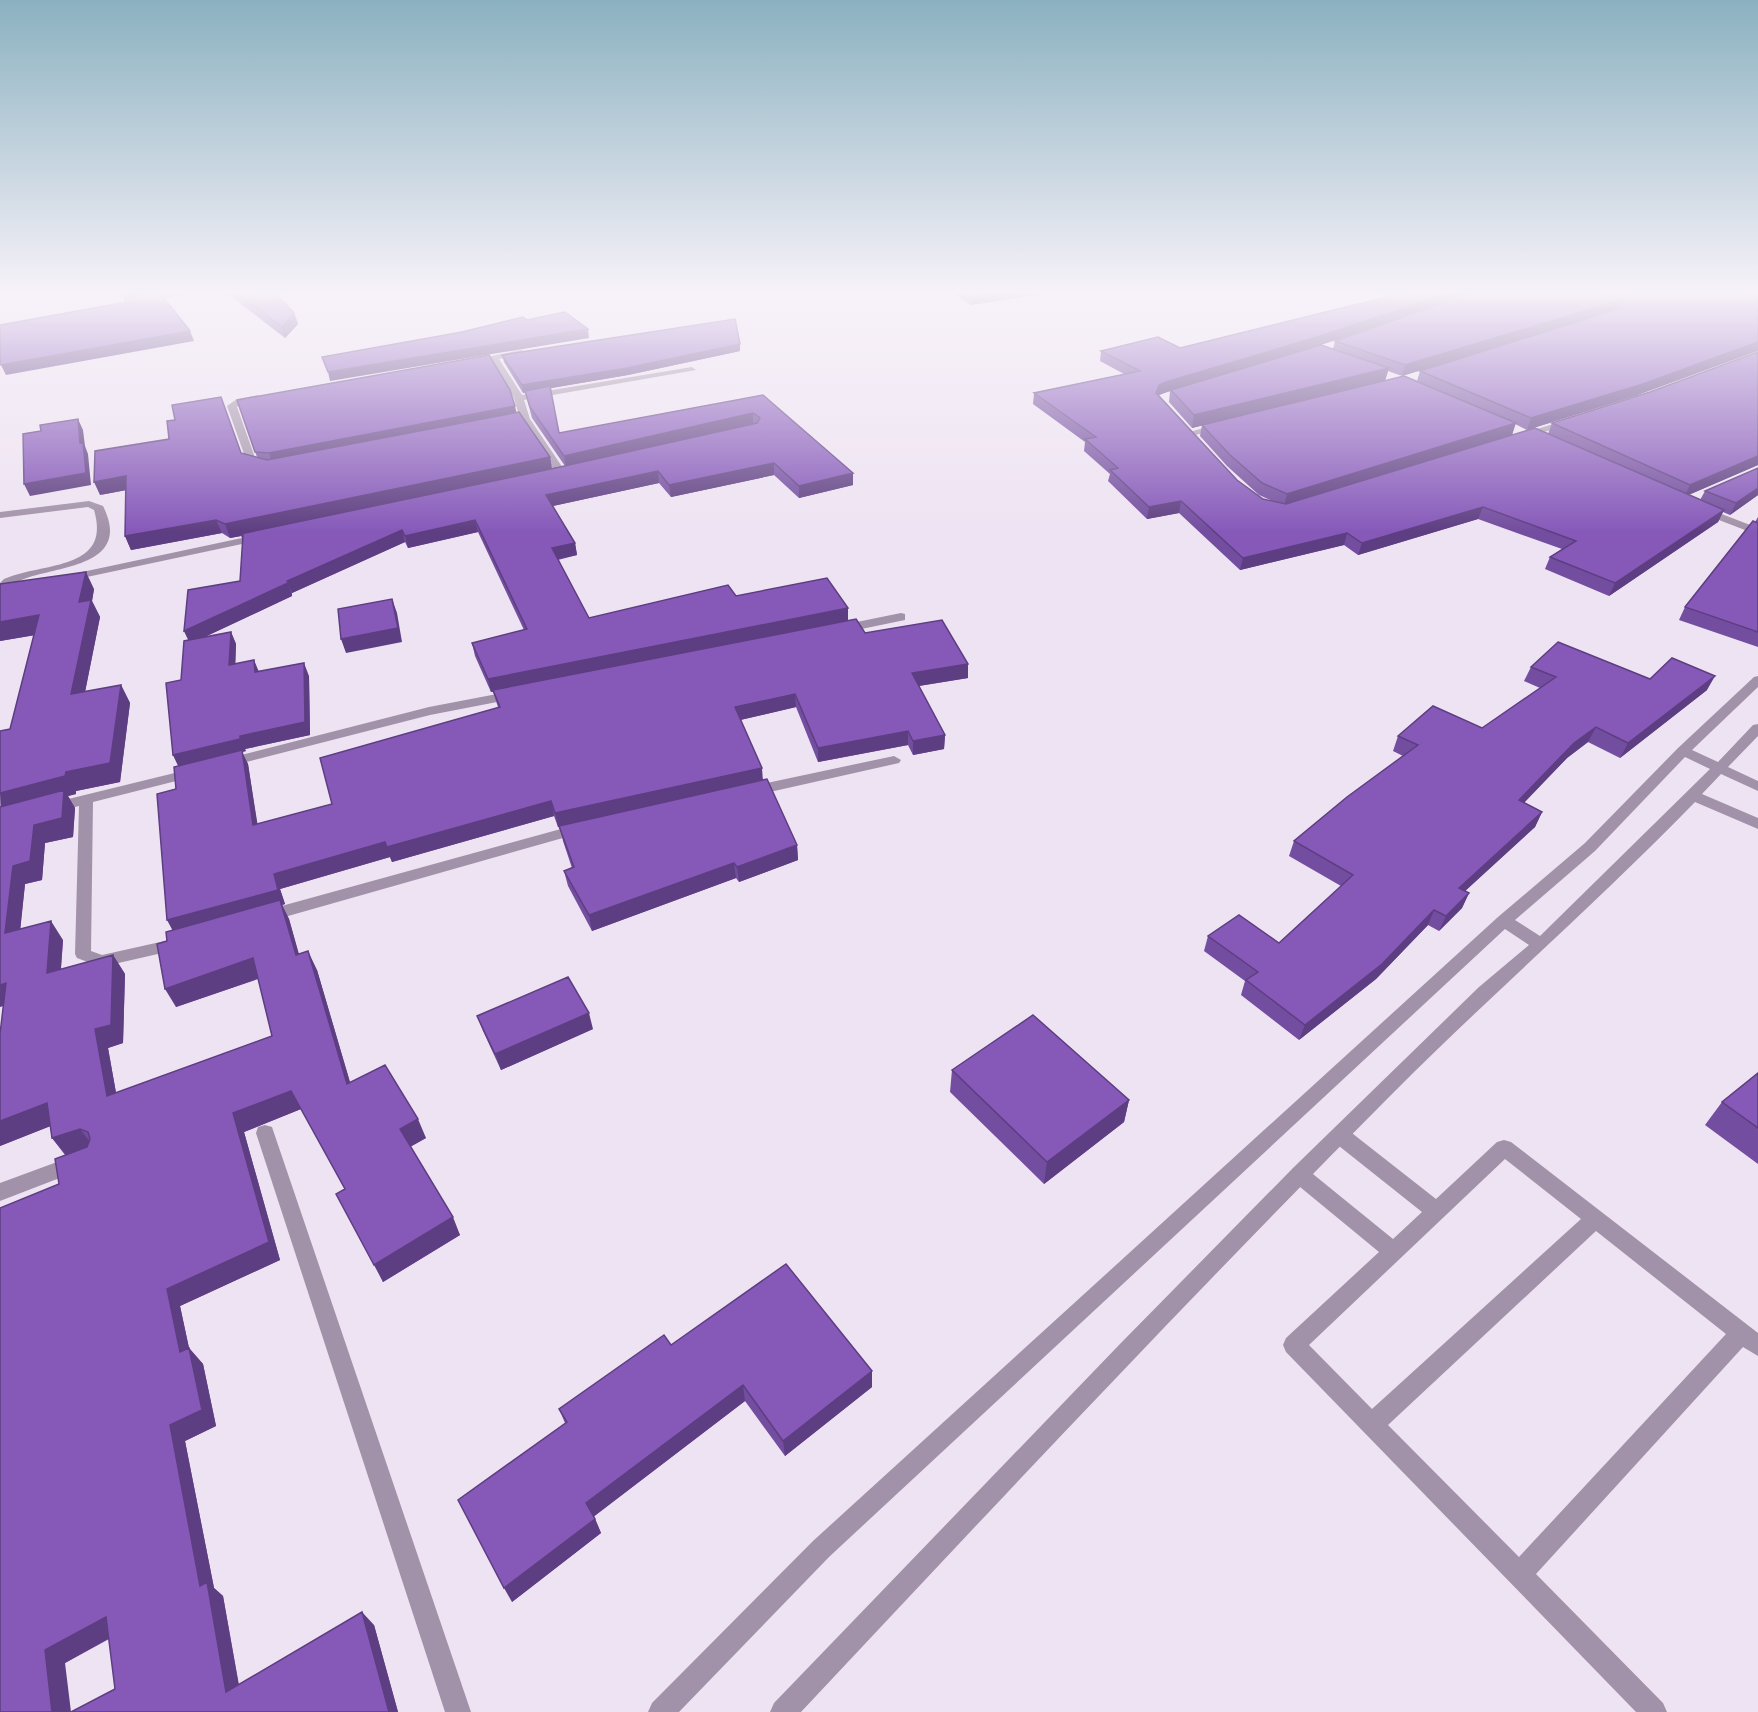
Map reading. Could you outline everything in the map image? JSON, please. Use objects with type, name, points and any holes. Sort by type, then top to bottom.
[{"type":"street","points":[[504,373],[519,398],[525,419],[568,473],[550,477]]},
{"type":"street","points":[[519,398],[675,373]]},
{"type":"street","points":[[266,397],[240,401],[232,406],[253,465],[272,468]]},
{"type":"street","points":[[1514,434],[1528,434],[1580,418]]},
{"type":"street","points":[[513,422],[525,419]]},
{"type":"street","points":[[1199,442],[1187,430],[1237,422]]},
{"type":"street","points":[[1528,434],[1551,443]]},
{"type":"street","points":[[0,515],[89,504],[99,508],[104,527],[99,547],[78,561],[10,579],[0,591]]},
{"type":"street","points":[[1695,507],[1758,532]]},
{"type":"street","points":[[58,580],[269,536]]},
{"type":"street","points":[[0,591],[35,585]]},
{"type":"street","points":[[826,633],[901,617]]},
{"type":"street","points":[[661,1712],[821,1549],[1504,921],[1590,847],[1683,751],[1758,680]]},
{"type":"street","points":[[43,810],[429,711],[523,692]]},
{"type":"street","points":[[783,1712],[1141,1338],[1301,1176],[1480,996],[1540,944],[1641,848],[1758,728]]},
{"type":"street","points":[[1683,751],[1758,786]]},
{"type":"street","points":[[734,795],[894,760]]},
{"type":"street","points":[[1692,795],[1758,824]]},
{"type":"street","points":[[86,800],[83,954],[101,961],[190,940]]},
{"type":"street","points":[[255,920],[597,825]]},
{"type":"street","points":[[1504,921],[1540,944]]},
{"type":"street","points":[[265,1133],[458,1712]]},
{"type":"street","points":[[1341,1136],[1436,1211]]},
{"type":"street","points":[[1519,1575],[1750,1339],[1504,1148],[1294,1345],[1519,1575],[1654,1712]]},
{"type":"street","points":[[0,1192],[93,1157]]},
{"type":"street","points":[[1301,1176],[1393,1251]]},
{"type":"street","points":[[1372,1424],[1595,1219]]},
{"type":"building","points":[[389,373],[500,373],[510,390],[515,406],[269,453],[255,452],[237,400]]},
{"type":"building","points":[[514,373],[597,373],[522,385]]},
{"type":"building","points":[[1131,373],[1197,373],[1159,385],[1156,393],[1237,480],[1263,499],[1286,504],[1535,428],[1724,510],[1615,583],[1550,557],[1576,541],[1483,507],[1362,543],[1347,533],[1243,558],[1181,501],[1149,507],[1110,470],[1118,468],[1085,439],[1096,437],[1034,393]]},
{"type":"building","points":[[1228,373],[1369,373],[1194,415],[1171,390]]},
{"type":"building","points":[[1424,373],[1673,373],[1643,384],[1531,418]]},
{"type":"building","points":[[1702,373],[1758,373],[1758,456],[1690,485],[1552,423]]},
{"type":"building","points":[[1404,376],[1516,423],[1287,494],[1262,483],[1229,454],[1202,425]]},
{"type":"building","points":[[550,386],[559,433],[763,395],[853,473],[799,486],[774,463],[669,485],[658,471],[546,495],[575,543],[552,548],[589,618],[728,585],[736,596],[827,578],[848,608],[488,679],[472,643],[527,629],[475,520],[405,536],[402,530],[287,581],[288,583],[184,631],[188,590],[240,581],[243,535],[240,534],[560,467],[757,423],[760,418],[753,413],[564,456],[530,407],[525,391]]},
{"type":"building","points":[[221,397],[241,453],[267,460],[519,412],[550,457],[225,524],[216,520],[125,536],[126,476],[94,482],[95,451],[169,439],[167,421],[175,420],[172,405]]},
{"type":"building","points":[[78,419],[86,473],[24,484],[23,434],[41,431],[40,425]]},
{"type":"building","points":[[1758,468],[1758,488],[1736,503],[1705,491]]},
{"type":"building","points":[[1753,521],[1758,523],[1758,632],[1685,607]]},
{"type":"building","points":[[86,572],[79,602],[91,600],[71,694],[121,685],[110,763],[66,772],[65,776],[0,793],[0,731],[10,729],[39,615],[0,622],[0,584]]},
{"type":"building","points":[[392,599],[398,628],[341,639],[338,609]]},
{"type":"building","points":[[856,619],[865,633],[942,620],[968,664],[912,673],[945,735],[913,741],[908,731],[818,748],[795,694],[735,707],[762,768],[555,813],[551,801],[387,847],[385,842],[274,874],[278,890],[167,920],[157,794],[176,789],[174,767],[242,750],[253,825],[332,804],[320,758],[500,707],[493,690]]},
{"type":"building","points":[[231,632],[229,665],[254,660],[255,672],[304,663],[305,722],[240,736],[240,739],[173,755],[166,683],[181,680],[184,641]]},
{"type":"building","points":[[1558,642],[1650,679],[1672,658],[1715,676],[1628,743],[1596,727],[1574,743],[1519,800],[1542,812],[1459,888],[1469,893],[1446,916],[1434,910],[1382,964],[1305,1025],[1246,980],[1258,972],[1208,936],[1239,915],[1279,943],[1353,875],[1294,841],[1347,797],[1418,745],[1398,736],[1433,706],[1482,728],[1556,677],[1531,667]]},
{"type":"building","points":[[767,779],[797,845],[737,867],[734,863],[589,915],[564,871],[574,867],[559,826]]},
{"type":"building","points":[[64,790],[62,818],[34,825],[30,861],[13,866],[5,933],[51,921],[47,973],[113,955],[111,1025],[95,1029],[107,1096],[272,1036],[253,958],[165,989],[157,944],[167,941],[166,932],[280,900],[296,955],[308,951],[347,1084],[385,1065],[418,1119],[400,1129],[453,1217],[374,1265],[336,1194],[345,1189],[291,1091],[233,1113],[269,1242],[167,1289],[180,1352],[189,1348],[202,1410],[170,1425],[200,1586],[207,1582],[226,1692],[362,1612],[389,1712],[71,1712],[115,1689],[106,1617],[45,1650],[52,1712],[0,1712],[0,1208],[59,1184],[55,1159],[87,1147],[90,1139],[88,1132],[80,1129],[52,1138],[47,1103],[0,1121],[0,1034],[6,983],[0,985],[0,807]]},
{"type":"building","points":[[568,977],[589,1013],[495,1054],[477,1016]]},
{"type":"building","points":[[1033,1015],[1129,1100],[1047,1162],[952,1070]]},
{"type":"building","points":[[1758,1073],[1758,1128],[1722,1102]]},
{"type":"building","points":[[786,1264],[872,1371],[783,1441],[743,1385],[586,1503],[595,1519],[504,1588],[458,1500],[567,1422],[559,1409],[664,1335],[671,1345]]}]
